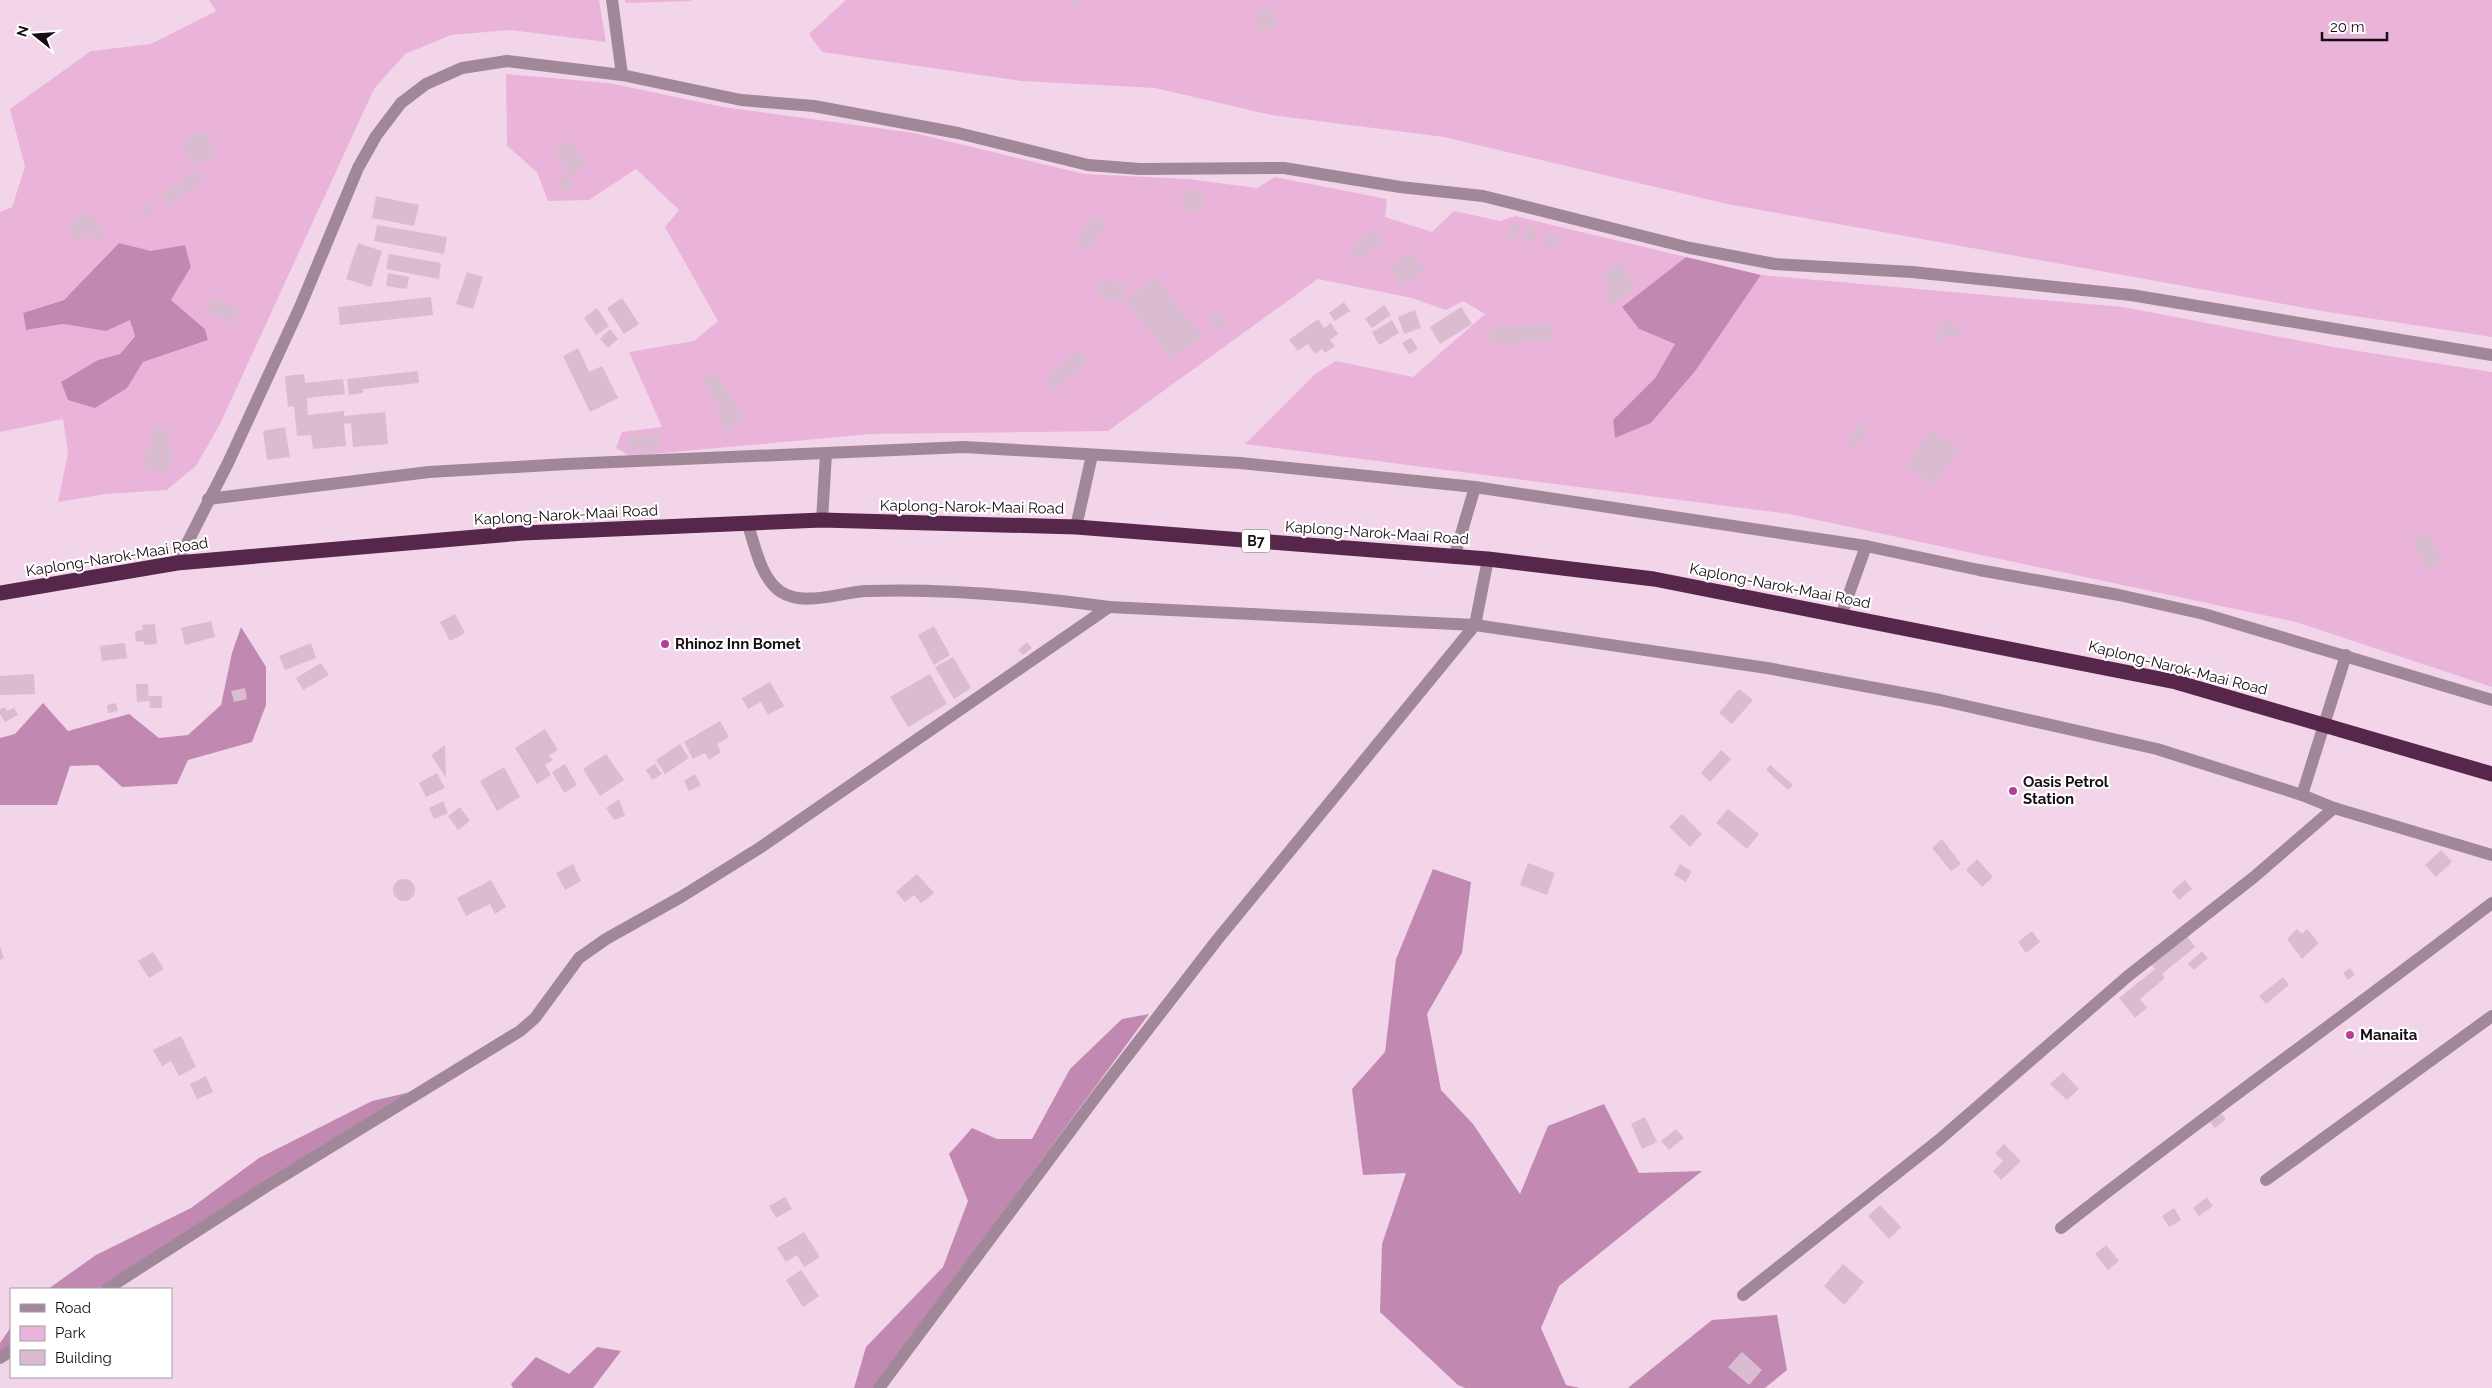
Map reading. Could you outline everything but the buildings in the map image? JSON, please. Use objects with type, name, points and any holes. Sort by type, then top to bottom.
[{"type":"highway","name":"Kaplong-Narok-Maai Road","points":[[0,593],[177,563],[523,533],[748,525],[822,520],[1076,527],[1454,558],[1488,559],[1654,579],[2176,682],[2326,724],[2492,774]]},
{"type":"street","points":[[612,0],[622,75]]},
{"type":"street","points":[[177,563],[232,455],[300,307],[358,168],[376,136],[401,103],[426,84],[462,68],[507,61],[622,75],[741,100],[814,106],[948,131],[1088,165],[1140,169],[1284,168],[1400,187],[1483,196],[1690,248],[1775,264],[1912,272],[2131,295],[2492,355]]},
{"type":"street","points":[[208,499],[429,472],[683,458],[826,454],[964,447],[1240,463],[1475,488],[1866,546],[1979,570],[2129,597],[2204,614],[2492,700]]},
{"type":"street","points":[[822,520],[826,454]]},
{"type":"street","points":[[1076,527],[1092,455]]},
{"type":"street","points":[[1454,558],[1475,488]]},
{"type":"street","points":[[748,525],[766,574],[781,592],[793,597],[808,598],[866,591],[931,592],[1050,599],[1109,607],[1475,625],[1710,659],[1940,700],[2157,750],[2302,795],[2334,808],[2492,855]]},
{"type":"street","points":[[1841,616],[1866,546]]},
{"type":"street","points":[[879,1388],[1098,1094],[1217,940],[1475,625],[1488,559]]},
{"type":"street","points":[[109,1288],[267,1186],[520,1030],[535,1018],[579,958],[606,939],[681,897],[761,847],[1109,607]]},
{"type":"street","points":[[2302,795],[2326,724],[2346,655]]},
{"type":"street","points":[[1743,1295],[1939,1140],[2128,976],[2254,877],[2334,808]]},
{"type":"street","points":[[2060,1228],[2180,1135],[2396,977],[2492,903]]},
{"type":"street","points":[[2266,1180],[2492,1016]]},
{"type":"green space","points":[[209,0],[599,0],[606,42],[511,30],[451,35],[405,54],[374,89],[220,424],[196,466],[167,490],[106,494],[58,502],[68,453],[63,419],[0,432],[0,212],[12,207],[25,167],[10,109],[91,51],[151,44],[216,11]],"holes":[[[119,243],[151,252],[185,245],[191,267],[171,300],[205,329],[208,340],[143,362],[127,388],[98,360],[120,354],[135,335],[130,319],[105,331],[63,324],[26,330],[23,313],[64,300]]]},
{"type":"green space","points":[[625,0],[691,0],[691,1],[626,3]]},
{"type":"green space","points":[[846,0],[2492,0],[2492,337],[2328,312],[1727,204],[1444,137],[1271,115],[1155,88],[1021,81],[822,52],[809,34]]},
{"type":"green space","points":[[506,74],[609,83],[723,107],[914,133],[1084,174],[1188,179],[1257,188],[1275,177],[1387,199],[1385,217],[1432,232],[1454,211],[1500,221],[1515,216],[1686,257],[1622,307],[1639,329],[1675,344],[1655,378],[1613,420],[1615,438],[1651,423],[1696,370],[1761,275],[2123,307],[2333,347],[2492,372],[2492,687],[2296,622],[1789,514],[1245,444],[1315,374],[1336,361],[1413,377],[1485,314],[1463,301],[1446,310],[1412,298],[1318,279],[1108,431],[870,434],[630,456],[616,448],[622,432],[662,427],[629,352],[694,341],[718,321],[665,227],[679,210],[636,169],[589,200],[548,201],[537,172],[507,146]]},
{"type":"shaded area","points":[[119,243],[151,251],[185,245],[191,267],[171,300],[205,329],[208,340],[143,362],[127,388],[95,408],[68,400],[61,382],[98,360],[120,354],[135,336],[130,320],[106,331],[63,324],[26,330],[23,313],[64,300]]},
{"type":"shaded area","points":[[1686,257],[1761,275],[1696,370],[1651,423],[1615,438],[1613,420],[1655,378],[1675,344],[1639,329],[1622,307]]},
{"type":"shaded area","points":[[241,627],[266,667],[266,705],[252,742],[188,760],[177,784],[122,787],[98,765],[70,766],[57,805],[0,805],[0,738],[15,734],[43,703],[68,731],[129,714],[159,738],[188,735],[221,705],[232,653]]},
{"type":"shaded area","points":[[1433,869],[1471,882],[1462,953],[1427,1014],[1441,1090],[1473,1124],[1520,1194],[1548,1126],[1604,1104],[1639,1173],[1702,1171],[1559,1286],[1541,1328],[1566,1385],[1580,1388],[1465,1388],[1458,1385],[1380,1312],[1382,1244],[1406,1173],[1363,1175],[1352,1089],[1385,1052],[1396,959]]},
{"type":"shaded area","points":[[1149,1014],[873,1388],[854,1388],[866,1347],[943,1267],[968,1201],[949,1154],[972,1128],[997,1139],[1032,1139],[1070,1069],[1122,1019]]},
{"type":"shaded area","points":[[415,1091],[100,1288],[49,1288],[96,1255],[191,1208],[259,1158],[372,1101]]},
{"type":"shaded area","points":[[1777,1315],[1787,1370],[1765,1388],[1628,1388],[1712,1320]]},
{"type":"shaded area","points":[[10,1328],[10,1346],[0,1352],[0,1343]]},
{"type":"shaded area","points":[[597,1347],[621,1351],[593,1388],[513,1388],[511,1384],[536,1357],[569,1374]]},
{"type":"place","name":"Rhinoz Inn Bomet","points":[[665,644]]},
{"type":"place","name":"Oasis Petrol Station","points":[[2013,791]]},
{"type":"place","name":"Manaita","points":[[2350,1035]]}]
